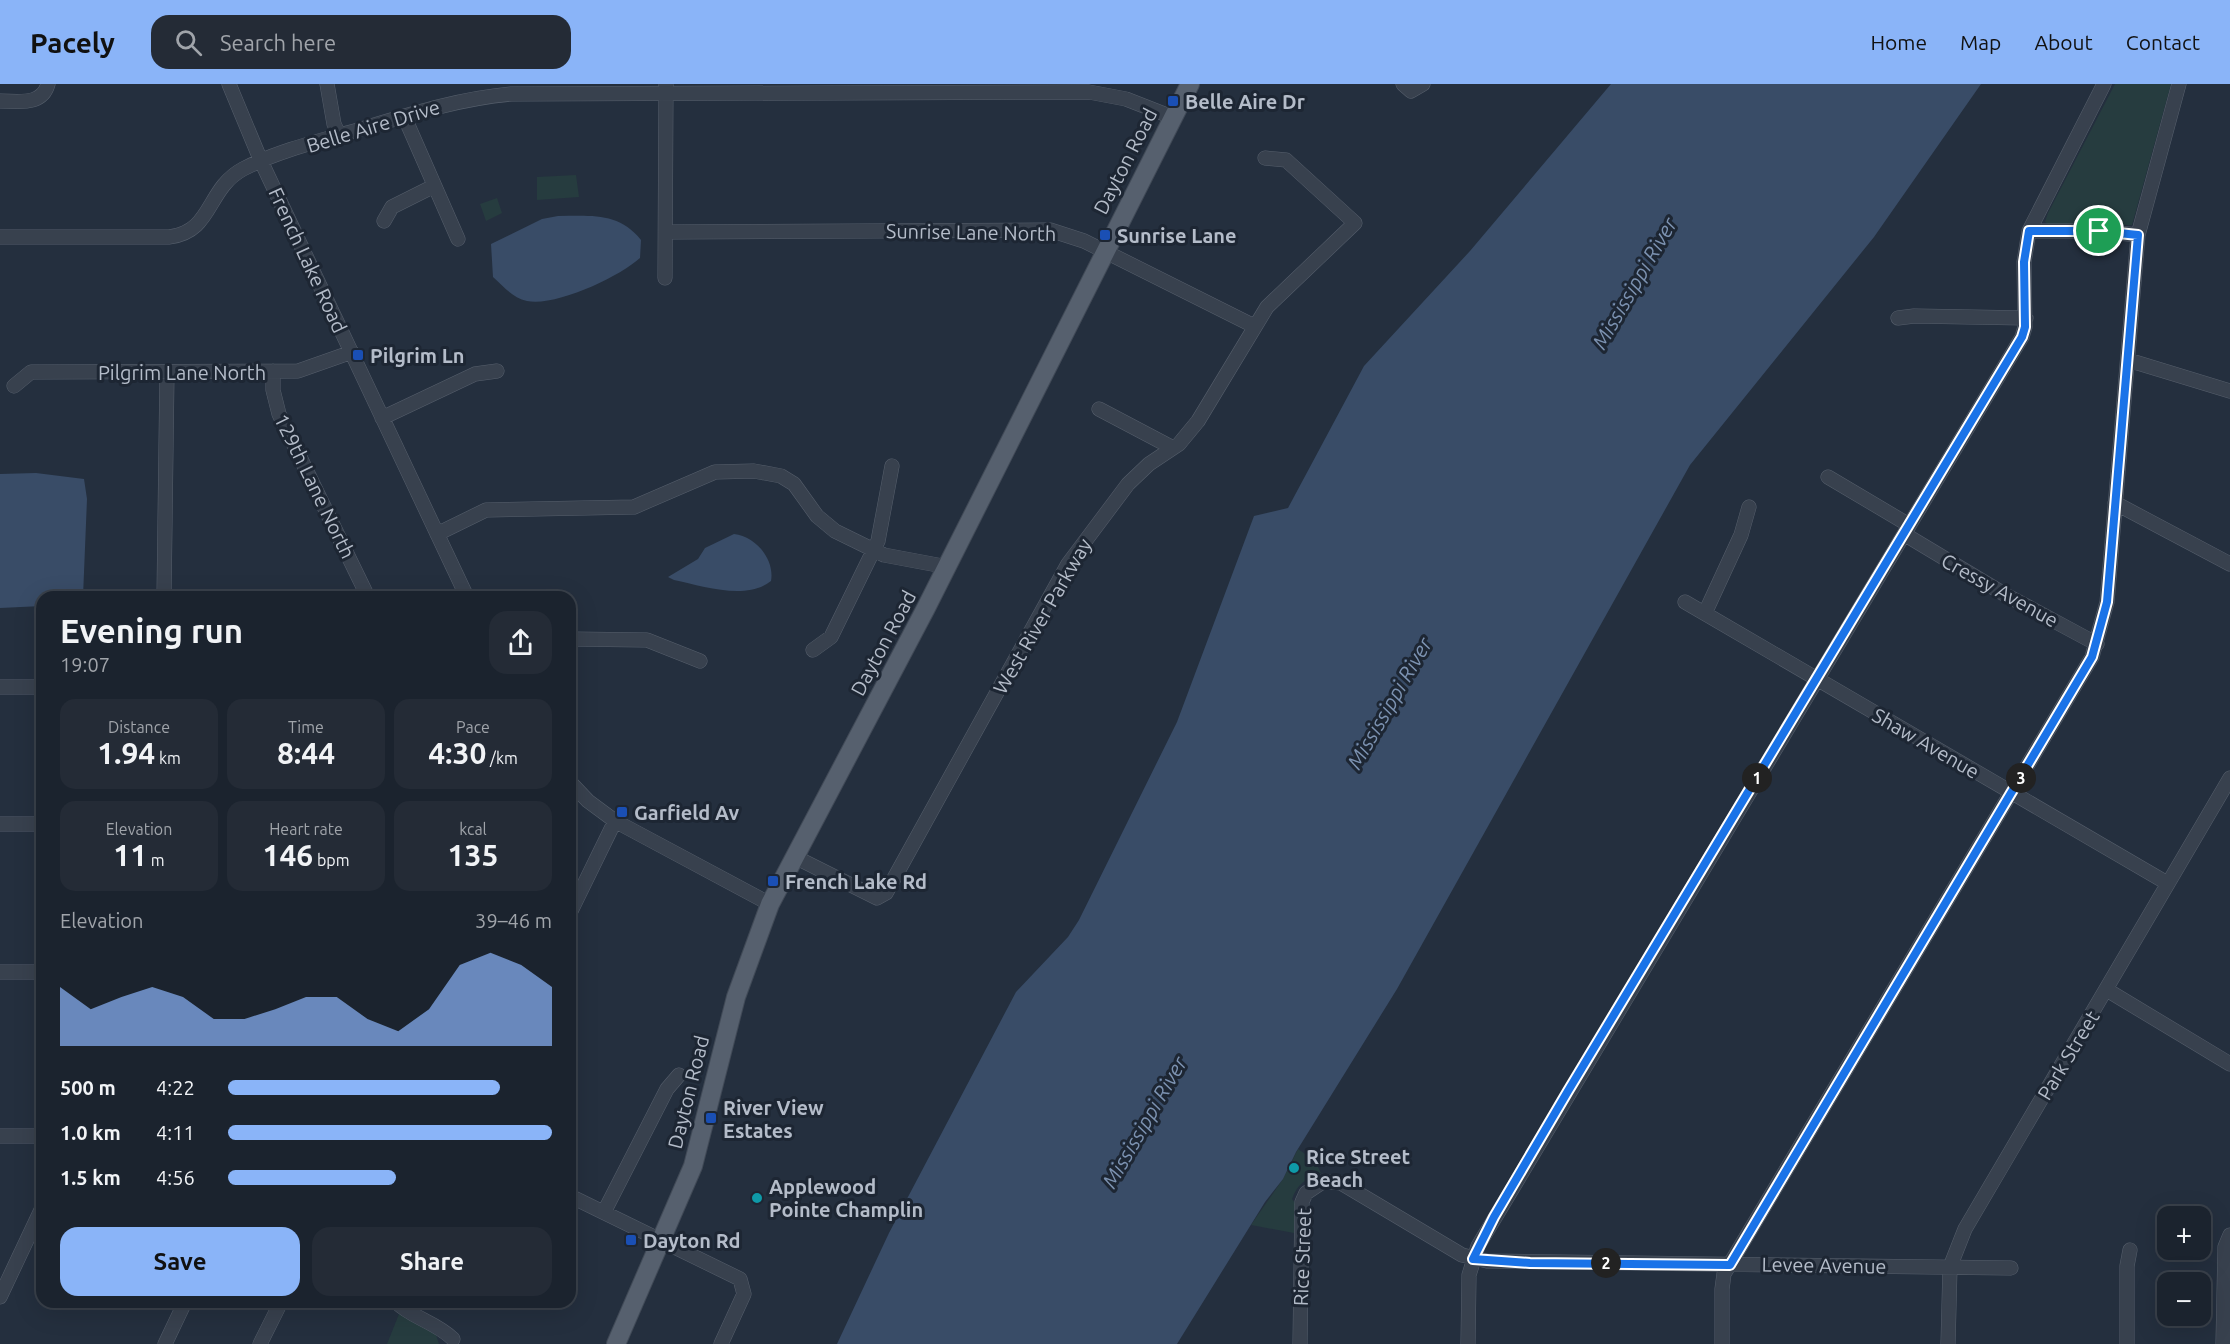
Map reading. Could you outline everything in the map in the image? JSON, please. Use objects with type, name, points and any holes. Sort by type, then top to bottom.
[{"type":"main road","name":"Dayton Road","points":[[616,1344],[693,1166],[736,997],[770,904],[948,567],[1190,84]]},
{"type":"main road","name":"Dayton Road","points":[[606,1344],[662,1241]]},
{"type":"street","points":[[0,101],[36,101],[43,95],[48,84]]},
{"type":"street","name":"French Lake Road","points":[[229,84],[261,161],[464,591]]},
{"type":"street","points":[[327,84],[334,124],[339,135]]},
{"type":"street","points":[[1402,84],[1411,91],[1423,84]]},
{"type":"street","points":[[1468,1344],[1469,1275],[1473,1259],[1494,1217],[2018,344],[2026,318],[2025,254],[2029,231],[2104,84]]},
{"type":"street","points":[[1722,1344],[1724,1274],[2012,793],[2097,644],[2105,614],[2138,235],[2179,84]]},
{"type":"street","points":[[665,278],[666,89]]},
{"type":"street","name":"Belle Aire Drive","points":[[0,237],[169,237],[183,234],[201,222],[223,183],[261,161],[339,135],[456,101],[511,94],[666,89],[1089,92],[1126,99],[1172,117]]},
{"type":"street","points":[[405,116],[458,239]]},
{"type":"street","name":"West River Parkway","points":[[795,857],[877,898],[886,893],[1068,564],[1128,484],[1149,464],[1173,448],[1198,421],[1254,326],[1279,294],[1355,223],[1286,160],[1265,158]]},
{"type":"street","points":[[384,221],[392,207],[434,186]]},
{"type":"street","name":"Sunrise Lane North","points":[[666,232],[1032,229],[1066,234],[1254,326]]},
{"type":"street","points":[[2029,231],[2099,231],[2138,235]]},
{"type":"street","points":[[1898,318],[1914,316],[2026,318]]},
{"type":"street","name":"Pilgrim Lane North","points":[[14,386],[32,372],[273,371],[311,368],[352,352]]},
{"type":"street","points":[[2128,360],[2230,391]]},
{"type":"street","name":"129th Lane North","points":[[273,371],[273,390],[279,414],[366,591]]},
{"type":"street","points":[[382,418],[475,374],[497,371]]},
{"type":"street","points":[[164,591],[167,372]]},
{"type":"street","points":[[1099,409],[1173,448]]},
{"type":"street","points":[[813,650],[831,637],[874,550],[882,528],[892,466]]},
{"type":"street","points":[[437,534],[486,510],[634,507],[715,472],[754,471],[782,476],[794,484],[825,525],[884,555],[948,567]]},
{"type":"street","name":"Cressy Avenue","points":[[1828,477],[1988,584],[2097,644]]},
{"type":"street","points":[[2115,503],[2230,564]]},
{"type":"street","points":[[1705,613],[1741,535],[1749,507]]},
{"type":"street","name":"Shaw Avenue","points":[[1685,602],[2167,883]]},
{"type":"street","points":[[576,639],[647,640],[700,662]]},
{"type":"street","points":[[0,687],[36,687]]},
{"type":"street","name":"Park Street","points":[[1948,1344],[1950,1267],[1965,1229],[2230,778]]},
{"type":"street","points":[[576,788],[588,801],[615,821],[687,857],[770,904]]},
{"type":"street","points":[[576,901],[615,821]]},
{"type":"street","points":[[0,824],[36,824]]},
{"type":"street","points":[[0,972],[36,972]]},
{"type":"street","points":[[2107,990],[2230,1064]]},
{"type":"street","points":[[604,1212],[667,1089],[679,1075]]},
{"type":"street","points":[[0,1136],[36,1136]]},
{"type":"street","name":"Levee Avenue","points":[[1324,1181],[1341,1183],[1436,1240],[1473,1259],[1530,1263],[2011,1268]]},
{"type":"street","name":"Rice Street","points":[[1300,1344],[1302,1202],[1306,1193],[1324,1181]]},
{"type":"street","points":[[576,1199],[737,1277],[744,1287],[741,1300],[721,1344]]},
{"type":"street","points":[[0,1297],[36,1221]]},
{"type":"street","points":[[2223,1344],[2224,1247],[2230,1235]]},
{"type":"street","points":[[2127,1344],[2127,1266],[2130,1250]]},
{"type":"street","points":[[165,1344],[182,1308]]},
{"type":"street","points":[[260,1344],[278,1308]]},
{"type":"street","points":[[402,1308],[441,1327],[453,1339]]},
{"type":"green space","points":[[2115,84],[2171,84],[2132,225],[2049,225],[2045,222],[2048,213]]},
{"type":"green space","points":[[576,175],[579,197],[537,200],[537,177]]},
{"type":"green space","points":[[497,198],[502,213],[486,221],[480,204]]},
{"type":"green space","points":[[1298,1149],[1315,1161],[1321,1173],[1303,1182],[1294,1194],[1292,1199],[1295,1203],[1294,1233],[1251,1225],[1283,1179]]},
{"type":"green space","points":[[399,1314],[434,1329],[439,1344],[387,1344]]},
{"type":"water","name":"Mississippi River","points":[[1611,84],[1981,84],[1874,237],[1690,465],[1397,989],[1296,1152],[1283,1179],[1265,1202],[1177,1344],[837,1344],[889,1233],[1016,992],[1068,937],[1079,920],[1177,722],[1254,516],[1288,508],[1364,366],[1470,251]]},
{"type":"water","points":[[558,216],[593,216],[623,224],[641,240],[640,258],[602,282],[570,295],[539,302],[517,297],[493,277],[491,244],[542,219]]},
{"type":"water","points":[[36,473],[84,479],[87,499],[83,591],[36,591],[36,606],[0,608],[0,474]]},
{"type":"water","points":[[734,534],[749,539],[762,550],[770,565],[771,581],[761,587],[737,591],[711,588],[668,577],[698,559],[705,548]]},
{"type":"place","name":"Belle Aire Dr","points":[[1173,101]]},
{"type":"place","name":"Sunrise Lane","points":[[1105,235]]},
{"type":"place","name":"Pilgrim Ln","points":[[358,355]]},
{"type":"place","name":"Garfield Av","points":[[622,812]]},
{"type":"place","name":"French Lake Rd","points":[[773,881]]},
{"type":"place","name":"River View Estates","points":[[711,1118]]},
{"type":"place","name":"Rice Street Beach","points":[[1294,1168]]},
{"type":"place","name":"Applewood Pointe Champlin","points":[[757,1198]]},
{"type":"place","name":"Dayton Rd","points":[[631,1240]]},
{"type":"route","points":[[2029,231],[2060,233],[2099,231],[2138,235],[2107,602],[2097,644],[2092,657],[1986,838],[1758,1221],[1730,1265],[1530,1263],[1473,1259],[1494,1217],[1568,1091],[2022,337],[2026,318],[2025,246],[2029,231]]}]
